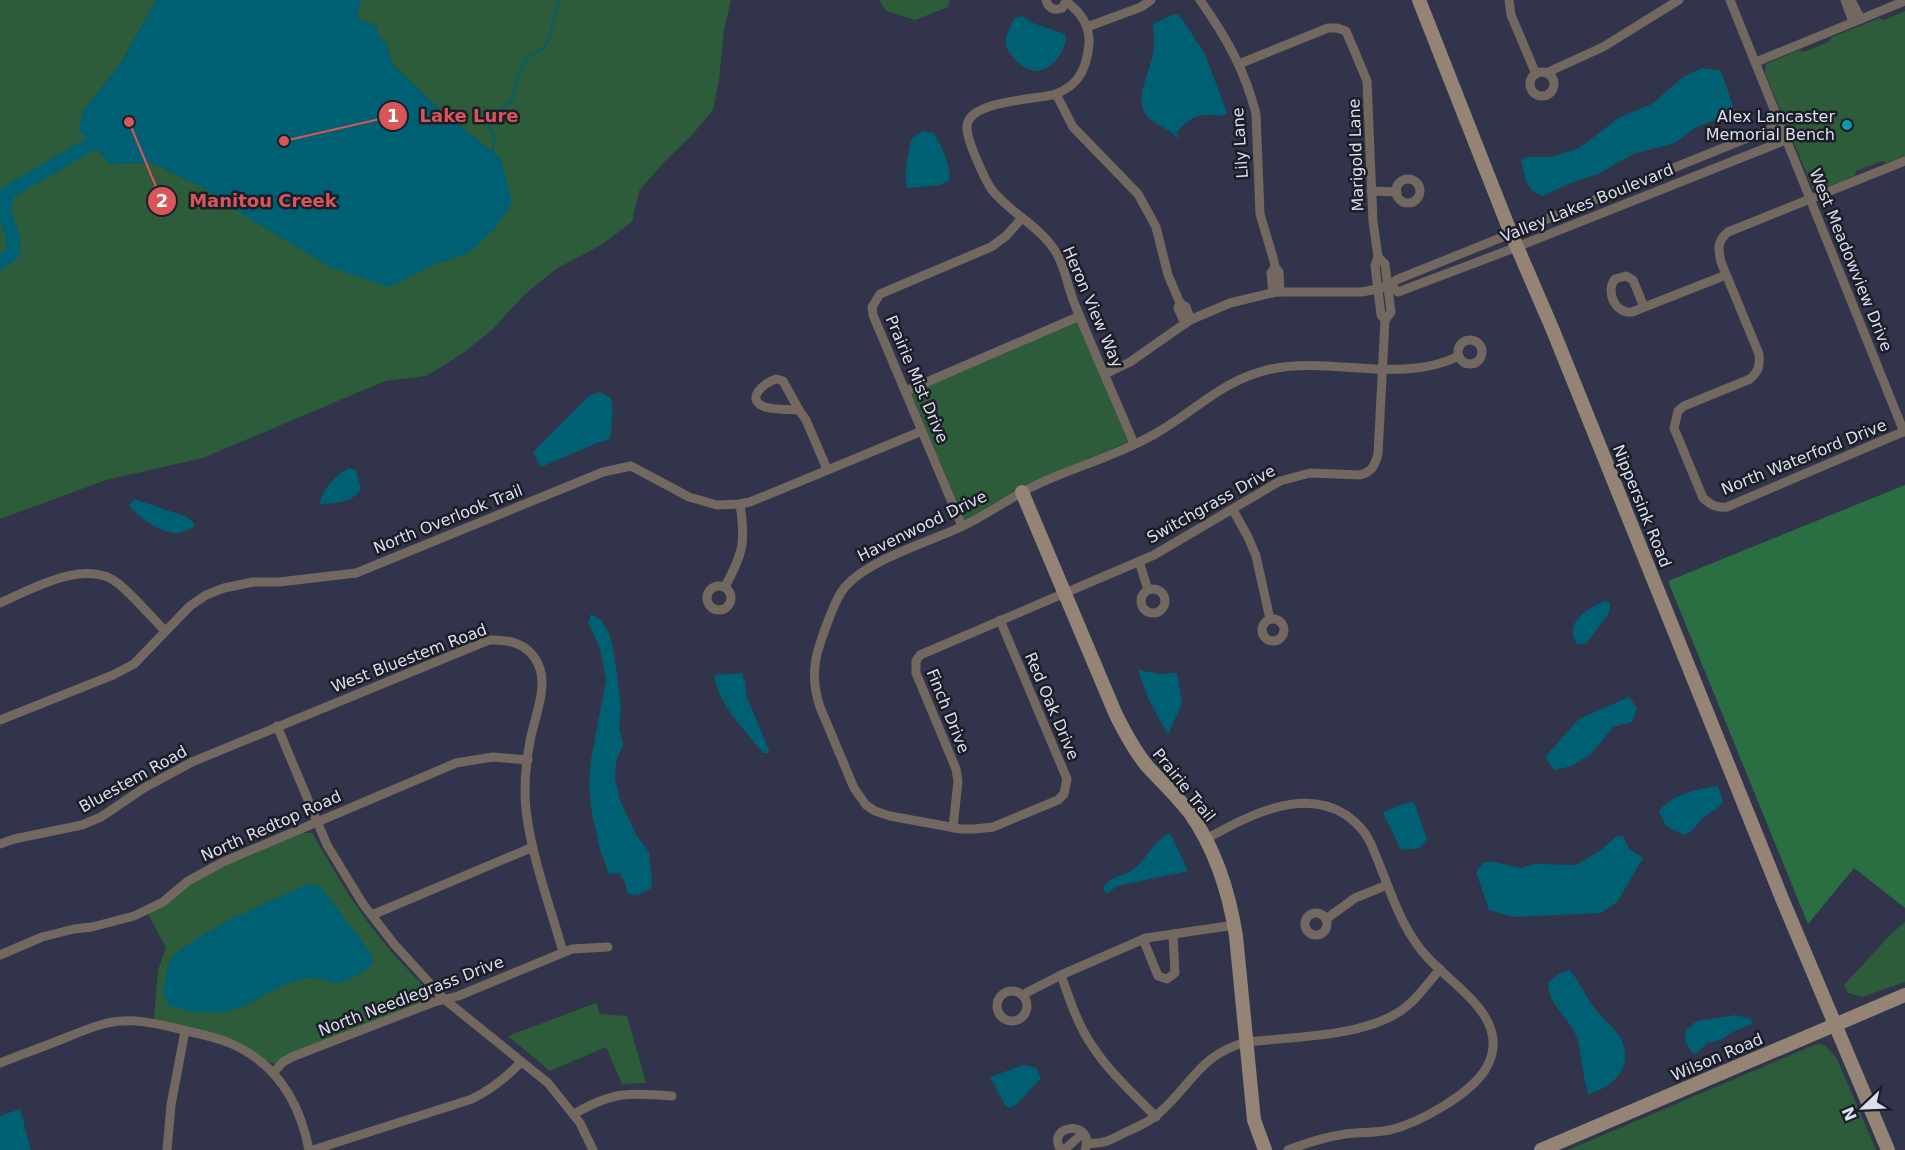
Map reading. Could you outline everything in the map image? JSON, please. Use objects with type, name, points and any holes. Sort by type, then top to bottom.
[{"type":"street","points":[[1046,0],[1049,6],[1055,9],[1062,8],[1067,1],[1080,12],[1087,27],[1089,40],[1088,54],[1079,78],[1056,94],[1073,127],[1138,194],[1156,227],[1168,275],[1180,303],[1178,308],[1188,322]]},
{"type":"street","points":[[1087,27],[1141,7],[1151,0]]},
{"type":"street","name":"Lily Lane","points":[[1200,0],[1229,42],[1256,114],[1260,214],[1275,267],[1270,273],[1276,292]]},
{"type":"street","name":"Nippersink Road","points":[[1419,0],[1511,234],[1834,1024],[1888,1150]]},
{"type":"street","points":[[1509,0],[1511,15],[1541,73],[1603,47],[1678,0]]},
{"type":"street","name":"West Meadowview Drive","points":[[1730,0],[1905,432]]},
{"type":"street","points":[[1845,0],[1857,20]]},
{"type":"street","points":[[1851,0],[1857,20]]},
{"type":"street","points":[[1756,62],[1905,1]]},
{"type":"street","name":"Marigold Lane","points":[[1239,64],[1328,27],[1346,31],[1367,81],[1371,190],[1378,257],[1385,264],[1393,286],[1391,312],[1385,320]]},
{"type":"street","name":"Heron View Way","points":[[1056,94],[1008,101],[974,114],[968,123],[968,140],[985,178],[1002,200],[1049,242],[1057,254],[1080,316],[1134,444]]},
{"type":"street","name":"Valley Lakes Boulevard","points":[[1393,286],[1511,234],[1780,125]]},
{"type":"street","name":"Valley Lakes Boulevard","points":[[1105,374],[1130,362],[1188,322],[1230,303],[1276,292],[1362,292],[1393,286],[1518,247],[1786,140]]},
{"type":"street","points":[[1640,309],[1726,275],[1719,243],[1728,232],[1905,161]]},
{"type":"street","points":[[1371,190],[1397,192]]},
{"type":"street","name":"Prairie Mist Drive","points":[[962,526],[873,315],[872,307],[880,294],[991,247],[1022,218]]},
{"type":"street","points":[[1378,257],[1375,266],[1381,315],[1385,320]]},
{"type":"street","name":"North Waterford Drive","points":[[1726,275],[1759,354],[1760,366],[1750,379],[1684,406],[1678,411],[1674,428],[1703,498],[1711,505],[1720,508],[1727,507],[1905,432]]},
{"type":"street","points":[[906,391],[1080,316]]},
{"type":"street","name":"Switchgrass Drive","points":[[1064,592],[1172,546],[1267,487],[1294,476],[1310,473],[1360,475],[1372,469],[1376,464],[1378,454],[1385,320]]},
{"type":"street","name":"Havenwood Drive","points":[[953,828],[890,816],[875,811],[860,798],[820,707],[813,671],[819,642],[843,589],[861,572],[962,526],[1022,492],[1153,435],[1210,395],[1269,370],[1308,365],[1401,370],[1443,364],[1459,356]]},
{"type":"street","points":[[798,410],[762,406],[756,395],[759,388],[767,381],[776,379],[783,381],[798,410],[806,420],[827,469]]},
{"type":"street","name":"North Overlook Trail","points":[[0,720],[113,675],[134,664],[190,606],[206,595],[224,588],[253,582],[279,582],[356,573],[603,472],[633,466],[689,497],[717,505],[750,502],[922,431]]},
{"type":"street","name":"Prairie Trail","points":[[1022,492],[1116,715],[1133,747],[1189,813],[1206,839],[1222,874],[1235,926],[1254,1120],[1265,1150]]},
{"type":"street","points":[[725,587],[743,546],[744,531],[740,504]]},
{"type":"street","points":[[1233,510],[1256,556],[1270,619]]},
{"type":"street","points":[[1139,561],[1148,590]]},
{"type":"street","points":[[0,603],[72,574],[89,573],[117,582],[165,631]]},
{"type":"street","name":"Finch Drive","points":[[953,828],[958,781],[956,769],[916,673],[916,661],[924,652],[1064,592]]},
{"type":"street","name":"Red Oak Drive","points":[[953,828],[993,827],[1058,800],[1067,787],[1067,779],[1000,620]]},
{"type":"street","name":"West Bluestem Road","points":[[277,726],[489,640],[504,639],[516,643],[531,653],[542,674],[542,687],[528,760],[525,794],[528,827],[563,952]]},
{"type":"street","points":[[277,726],[336,862],[372,915],[444,999],[548,1083],[574,1114],[594,1150]]},
{"type":"street","name":"Bluestem Road","points":[[0,844],[82,825],[101,817],[144,788],[192,762],[277,726]]},
{"type":"street","name":"North Redtop Road","points":[[0,955],[42,937],[134,916],[163,902],[188,882],[223,862],[456,763],[493,757],[528,760]]},
{"type":"street","points":[[1206,839],[1237,821],[1286,805],[1309,803],[1328,806],[1346,815],[1363,830],[1370,840],[1410,935],[1424,954],[1473,999],[1487,1019],[1491,1030],[1490,1059],[1484,1071],[1455,1099],[1437,1110],[1394,1129],[1328,1137],[1288,1150]]},
{"type":"street","points":[[372,915],[533,847]]},
{"type":"street","points":[[1326,919],[1355,898],[1387,885]]},
{"type":"street","points":[[1022,995],[1143,939],[1235,926]]},
{"type":"street","points":[[1143,939],[1158,976],[1167,979],[1175,973],[1173,934]]},
{"type":"street","name":"North Needlegrass Drive","points":[[273,1073],[283,1062],[292,1057],[444,999],[458,996],[563,952],[572,949],[608,947]]},
{"type":"street","points":[[1083,1134],[1062,1150],[1058,1147],[1058,1138],[1063,1131],[1076,1128],[1083,1134],[1086,1147],[1110,1141],[1156,1117],[1208,1061],[1228,1047],[1246,1042],[1368,1027],[1410,1004],[1440,969]]},
{"type":"street","points":[[1061,975],[1092,1046],[1108,1067],[1156,1117]]},
{"type":"street","name":"Wilson Road","points":[[1541,1150],[1905,995]]},
{"type":"street","points":[[1,1060],[108,1023],[141,1021],[232,1044],[265,1065],[283,1084],[304,1126],[311,1150],[472,1098],[491,1090],[505,1080],[521,1062]]},
{"type":"street","points":[[167,1150],[171,1105],[184,1031]]},
{"type":"street","points":[[574,1114],[613,1095],[628,1093],[672,1096]]},
{"type":"green space","points":[[0,0],[156,0],[121,63],[83,111],[110,164],[152,163],[198,185],[433,265],[470,252],[501,159],[436,106],[392,64],[386,43],[379,36],[376,25],[357,19],[360,0],[731,0],[724,30],[719,80],[713,110],[639,191],[632,222],[601,245],[556,269],[524,295],[492,330],[462,354],[426,376],[385,381],[203,458],[106,480],[0,519]]},
{"type":"green space","points":[[879,0],[950,0],[948,7],[915,20],[886,11]]},
{"type":"green space","points":[[1905,11],[1905,156],[1886,163],[1882,161],[1856,171],[1855,176],[1819,190],[1813,189],[1765,73],[1766,64],[1799,50],[1804,52],[1830,41],[1832,37],[1880,18],[1884,20]]},
{"type":"green space","points":[[1078,322],[1128,442],[1020,487],[965,521],[911,393]]},
{"type":"green space","points":[[1905,485],[1905,908],[1854,868],[1808,924],[1668,581]]},
{"type":"green space","points":[[302,833],[312,833],[367,921],[393,954],[429,993],[426,1001],[282,1059],[275,1064],[265,1061],[256,1053],[154,1019],[158,970],[166,948],[148,914],[197,880],[216,870]]},
{"type":"green space","points":[[1905,922],[1905,982],[1862,997],[1848,993],[1844,985]]},
{"type":"green space","points":[[596,1003],[600,1014],[627,1016],[646,1083],[622,1084],[606,1047],[550,1071],[508,1036]]},
{"type":"green space","points":[[1814,1045],[1826,1046],[1837,1059],[1876,1150],[1568,1150]]},
{"type":"water","points":[[156,0],[360,0],[357,19],[376,25],[379,36],[386,43],[392,64],[436,106],[501,159],[512,202],[495,229],[470,252],[433,265],[389,287],[332,268],[198,185],[152,163],[110,164],[78,129],[83,111],[121,63]]},
{"type":"water","points":[[1172,15],[1179,15],[1205,54],[1227,113],[1223,116],[1197,116],[1177,132],[1179,139],[1151,120],[1142,105],[1143,88],[1154,50],[1153,24]]},
{"type":"water","points":[[1022,16],[1033,23],[1065,34],[1066,40],[1062,52],[1053,63],[1042,70],[1029,70],[1013,57],[1006,47],[1006,37],[1011,25],[1015,18]]},
{"type":"water","points":[[1702,68],[1721,71],[1733,106],[1727,116],[1696,127],[1675,143],[1633,154],[1598,174],[1568,184],[1543,196],[1529,187],[1521,160],[1526,157],[1551,157],[1579,148],[1620,117],[1652,104],[1683,77]]},
{"type":"water","points":[[923,131],[934,133],[945,156],[950,180],[940,185],[907,188],[906,169],[912,138]]},
{"type":"water","points":[[600,392],[611,398],[613,412],[610,439],[541,467],[533,452],[590,395]]},
{"type":"water","points":[[349,468],[356,470],[361,489],[358,494],[348,500],[320,504],[323,493],[330,483]]},
{"type":"water","points":[[134,499],[187,517],[194,523],[194,527],[180,533],[160,529],[133,510],[129,505]]},
{"type":"water","points":[[1605,601],[1610,603],[1609,613],[1586,644],[1577,644],[1573,636],[1575,623],[1585,612]]},
{"type":"water","points":[[591,614],[602,621],[609,633],[614,652],[621,707],[619,726],[623,745],[616,761],[615,779],[620,800],[637,836],[649,852],[652,884],[650,889],[637,895],[628,894],[624,880],[619,873],[609,874],[601,853],[592,814],[589,784],[591,760],[606,680],[600,648],[588,623]]},
{"type":"water","points":[[1138,670],[1161,674],[1177,673],[1182,703],[1168,735],[1148,698]]},
{"type":"water","points":[[742,673],[746,695],[770,753],[763,753],[740,726],[717,687],[714,675]]},
{"type":"water","points":[[1629,697],[1637,708],[1632,722],[1613,727],[1592,753],[1572,766],[1554,770],[1545,757],[1579,719]]},
{"type":"water","points":[[1718,786],[1723,802],[1690,832],[1684,835],[1666,826],[1659,811],[1664,805],[1686,793]]},
{"type":"water","points":[[1414,802],[1427,839],[1420,848],[1401,850],[1383,813],[1399,805]]},
{"type":"water","points":[[1170,833],[1188,871],[1117,886],[1107,894],[1103,889],[1108,882],[1131,871],[1163,837]]},
{"type":"water","points":[[1617,836],[1623,836],[1629,849],[1643,858],[1617,902],[1601,913],[1513,917],[1489,910],[1476,872],[1484,862],[1521,868],[1534,864],[1576,865],[1601,850]]},
{"type":"water","points":[[308,884],[321,887],[370,952],[373,962],[367,969],[338,983],[314,978],[289,983],[229,1011],[198,1012],[169,1006],[163,994],[168,964],[176,953],[231,919]]},
{"type":"water","points":[[1569,970],[1592,1005],[1620,1037],[1624,1047],[1624,1066],[1620,1073],[1607,1086],[1589,1094],[1577,1038],[1570,1024],[1555,1005],[1549,991],[1548,983],[1559,974]]},
{"type":"water","points":[[1736,1015],[1751,1019],[1752,1024],[1730,1033],[1723,1039],[1707,1043],[1696,1054],[1692,1053],[1685,1041],[1686,1030],[1697,1021]]},
{"type":"water","points":[[1024,1065],[1036,1068],[1041,1078],[1017,1104],[1009,1108],[1005,1105],[990,1077]]},
{"type":"water","points":[[20,1109],[31,1150],[0,1150],[0,1116]]},
{"type":"waterway","points":[[493,152],[495,137],[488,125],[490,117],[512,100],[520,69],[530,55],[545,46],[551,33],[559,0]]},
{"type":"waterway","points":[[0,263],[13,253],[13,236],[4,212],[7,193],[106,135]]},
{"type":"place","name":"Manitou Creek","points":[[129,122]]},
{"type":"place","name":"Alex Lancaster Memorial Bench","points":[[1847,125]]},
{"type":"place","name":"Lake Lure","points":[[284,141]]}]
